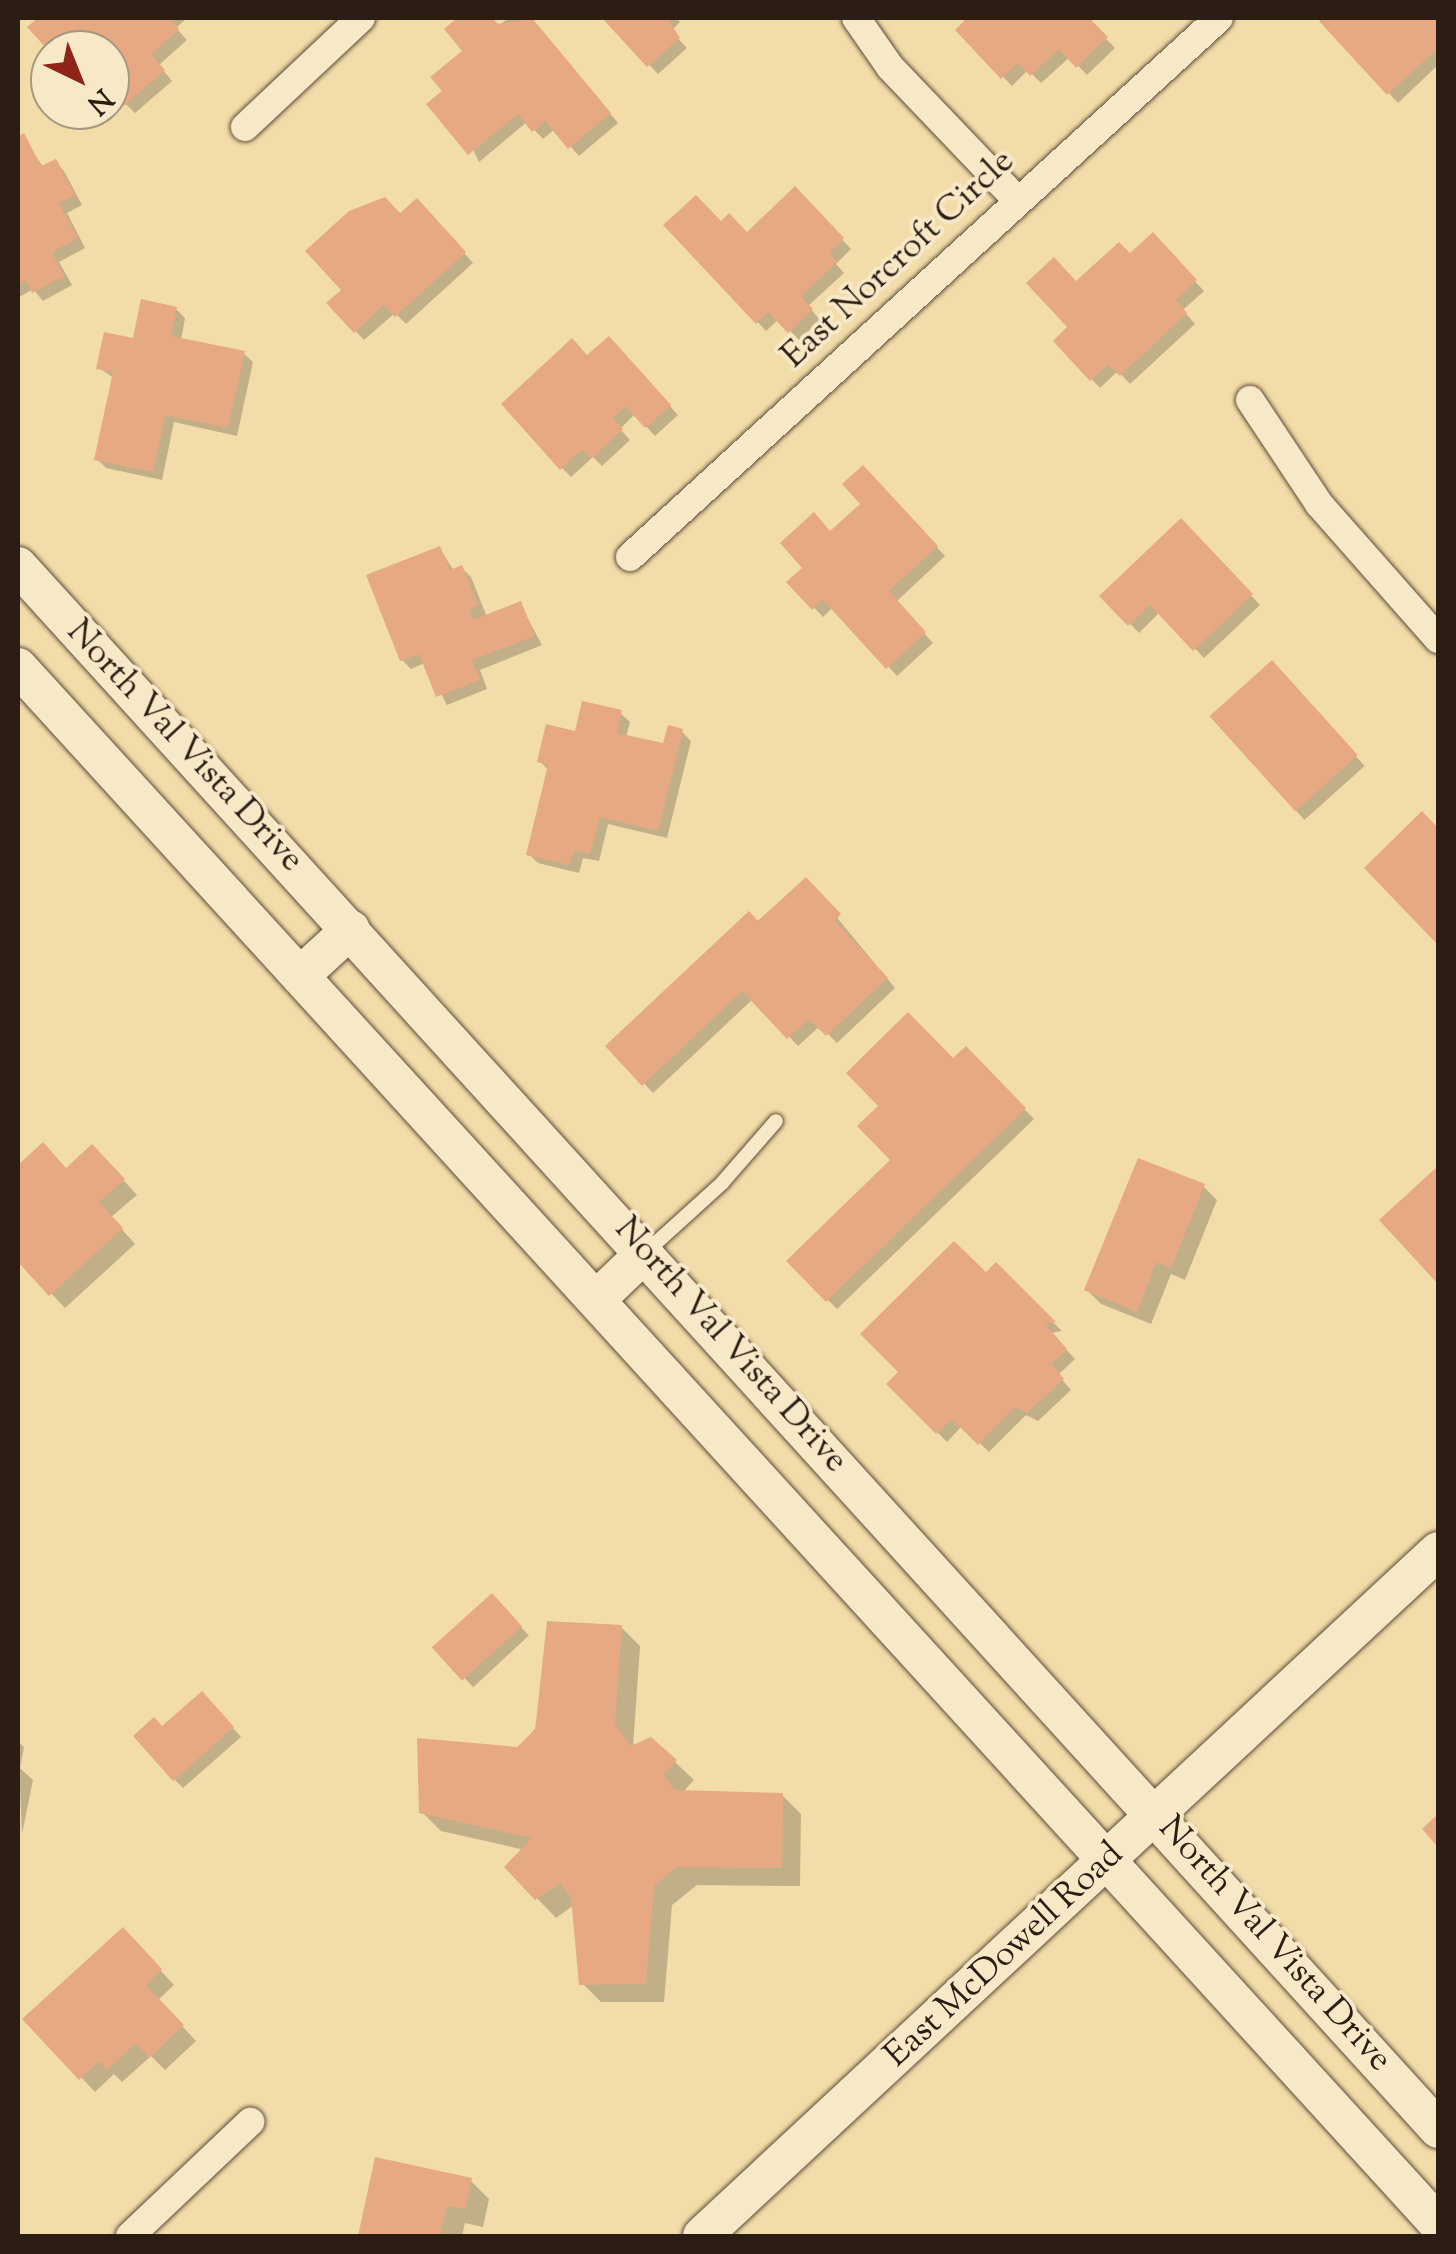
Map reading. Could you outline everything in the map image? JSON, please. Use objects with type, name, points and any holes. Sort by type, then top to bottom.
[{"type":"main road","name":"North Val Vista Drive","points":[[18,566],[1157,1815],[1438,2129]]},
{"type":"main road","name":"North Val Vista Drive","points":[[18,667],[1438,2224]]},
{"type":"main road","points":[[300,976],[351,930]]},
{"type":"main road","points":[[597,1299],[646,1253]]},
{"type":"main road","name":"East McDowell Road","points":[[702,2236],[1438,1550]]},
{"type":"street","points":[[245,127],[362,18]]},
{"type":"street","points":[[856,18],[890,67],[1018,202]]},
{"type":"street","name":"East Norcroft Circle","points":[[630,558],[1220,18]]},
{"type":"street","points":[[1250,400],[1319,504],[1438,639]]},
{"type":"street","points":[[130,2236],[250,2122]]},
{"type":"lane","points":[[646,1253],[722,1184],[776,1122]]},
{"type":"building","points":[[38,18],[169,18],[179,29],[151,55],[165,70],[130,101],[130,30],[30,30],[27,27]]},
{"type":"building","points":[[457,18],[492,18],[498,24],[532,18],[611,113],[568,149],[545,121],[532,132],[518,114],[468,155],[426,104],[442,91],[430,77],[462,51],[444,29]]},
{"type":"building","points":[[602,18],[667,18],[680,38],[647,67]]},
{"type":"building","points":[[967,18],[1089,18],[1108,37],[1076,68],[1059,49],[1030,76],[1018,63],[1001,79],[955,30]]},
{"type":"building","points":[[1438,18],[1438,57],[1434,52],[1387,95],[1319,21]]},
{"type":"building","points":[[24,133],[41,166],[56,159],[75,195],[59,203],[78,238],[52,252],[64,276],[32,293],[25,280],[18,284],[18,137]]},
{"type":"building","points":[[795,186],[844,238],[829,253],[837,262],[801,296],[813,309],[788,333],[768,312],[756,324],[663,225],[696,195],[721,221],[729,213],[747,232]]},
{"type":"building","points":[[385,197],[400,213],[417,198],[466,252],[395,317],[384,305],[354,333],[326,303],[341,290],[305,251],[349,211]]},
{"type":"building","points":[[1153,232],[1197,280],[1176,300],[1187,313],[1120,376],[1108,364],[1090,381],[1053,341],[1067,327],[1026,283],[1054,257],[1076,281],[1119,242],[1130,253]]},
{"type":"building","points":[[141,299],[177,307],[171,336],[245,351],[228,428],[165,415],[153,472],[94,460],[113,372],[96,369],[104,332],[133,338]]},
{"type":"building","points":[[609,336],[671,405],[645,428],[625,406],[613,418],[623,429],[591,459],[582,449],[560,470],[501,404],[572,338],[587,355]]},
{"type":"building","points":[[863,465],[938,546],[889,591],[926,632],[886,669],[823,600],[812,610],[786,582],[802,568],[780,543],[814,512],[830,531],[860,504],[842,484]]},
{"type":"building","points":[[1181,518],[1253,594],[1193,651],[1150,605],[1128,626],[1099,596]]},
{"type":"building","points":[[440,546],[450,570],[462,565],[478,605],[469,609],[473,620],[521,601],[535,636],[472,660],[480,680],[436,697],[419,654],[400,661],[366,575]]},
{"type":"building","points":[[1272,660],[1358,755],[1295,811],[1210,716]]},
{"type":"building","points":[[582,701],[622,710],[617,733],[663,743],[668,725],[683,729],[658,831],[600,817],[590,854],[574,850],[570,865],[526,855],[548,765],[537,762],[546,724],[575,731]]},
{"type":"building","points":[[1422,811],[1438,828],[1438,945],[1364,868]]},
{"type":"building","points":[[806,877],[841,914],[835,921],[888,978],[826,1036],[809,1019],[787,1039],[742,991],[642,1086],[605,1046],[749,911],[758,921]]},
{"type":"building","points":[[908,1012],[953,1058],[966,1046],[1026,1108],[826,1302],[786,1261],[890,1160],[857,1126],[878,1106],[846,1073]]},
{"type":"building","points":[[43,1142],[66,1168],[92,1144],[125,1179],[99,1202],[123,1228],[49,1296],[18,1262],[18,1165]]},
{"type":"building","points":[[1138,1158],[1205,1184],[1171,1268],[1156,1262],[1137,1312],[1084,1290]]},
{"type":"building","points":[[1438,1166],[1438,1284],[1379,1220]]},
{"type":"building","points":[[954,1241],[986,1272],[996,1262],[1056,1322],[1045,1324],[1067,1349],[1051,1364],[1064,1379],[1027,1413],[1015,1407],[978,1445],[952,1419],[936,1434],[886,1384],[898,1372],[860,1334]]},
{"type":"building","points":[[492,1593],[522,1626],[462,1681],[432,1647]]},
{"type":"building","points":[[547,1621],[622,1625],[615,1724],[631,1746],[651,1737],[677,1760],[663,1775],[675,1790],[783,1793],[782,1868],[677,1867],[654,1886],[646,1984],[579,1985],[571,1897],[560,1883],[535,1900],[504,1867],[532,1838],[419,1813],[417,1738],[517,1747],[535,1730]]},
{"type":"building","points":[[202,1691],[234,1727],[173,1781],[133,1736],[154,1717],[162,1726]]},
{"type":"building","points":[[1438,1814],[1438,1847],[1422,1829]]},
{"type":"building","points":[[123,1927],[162,1969],[146,1985],[184,2025],[149,2058],[136,2043],[107,2070],[99,2061],[79,2080],[22,2019]]},
{"type":"building","points":[[375,2157],[472,2178],[465,2209],[447,2206],[440,2236],[358,2236]]}]
